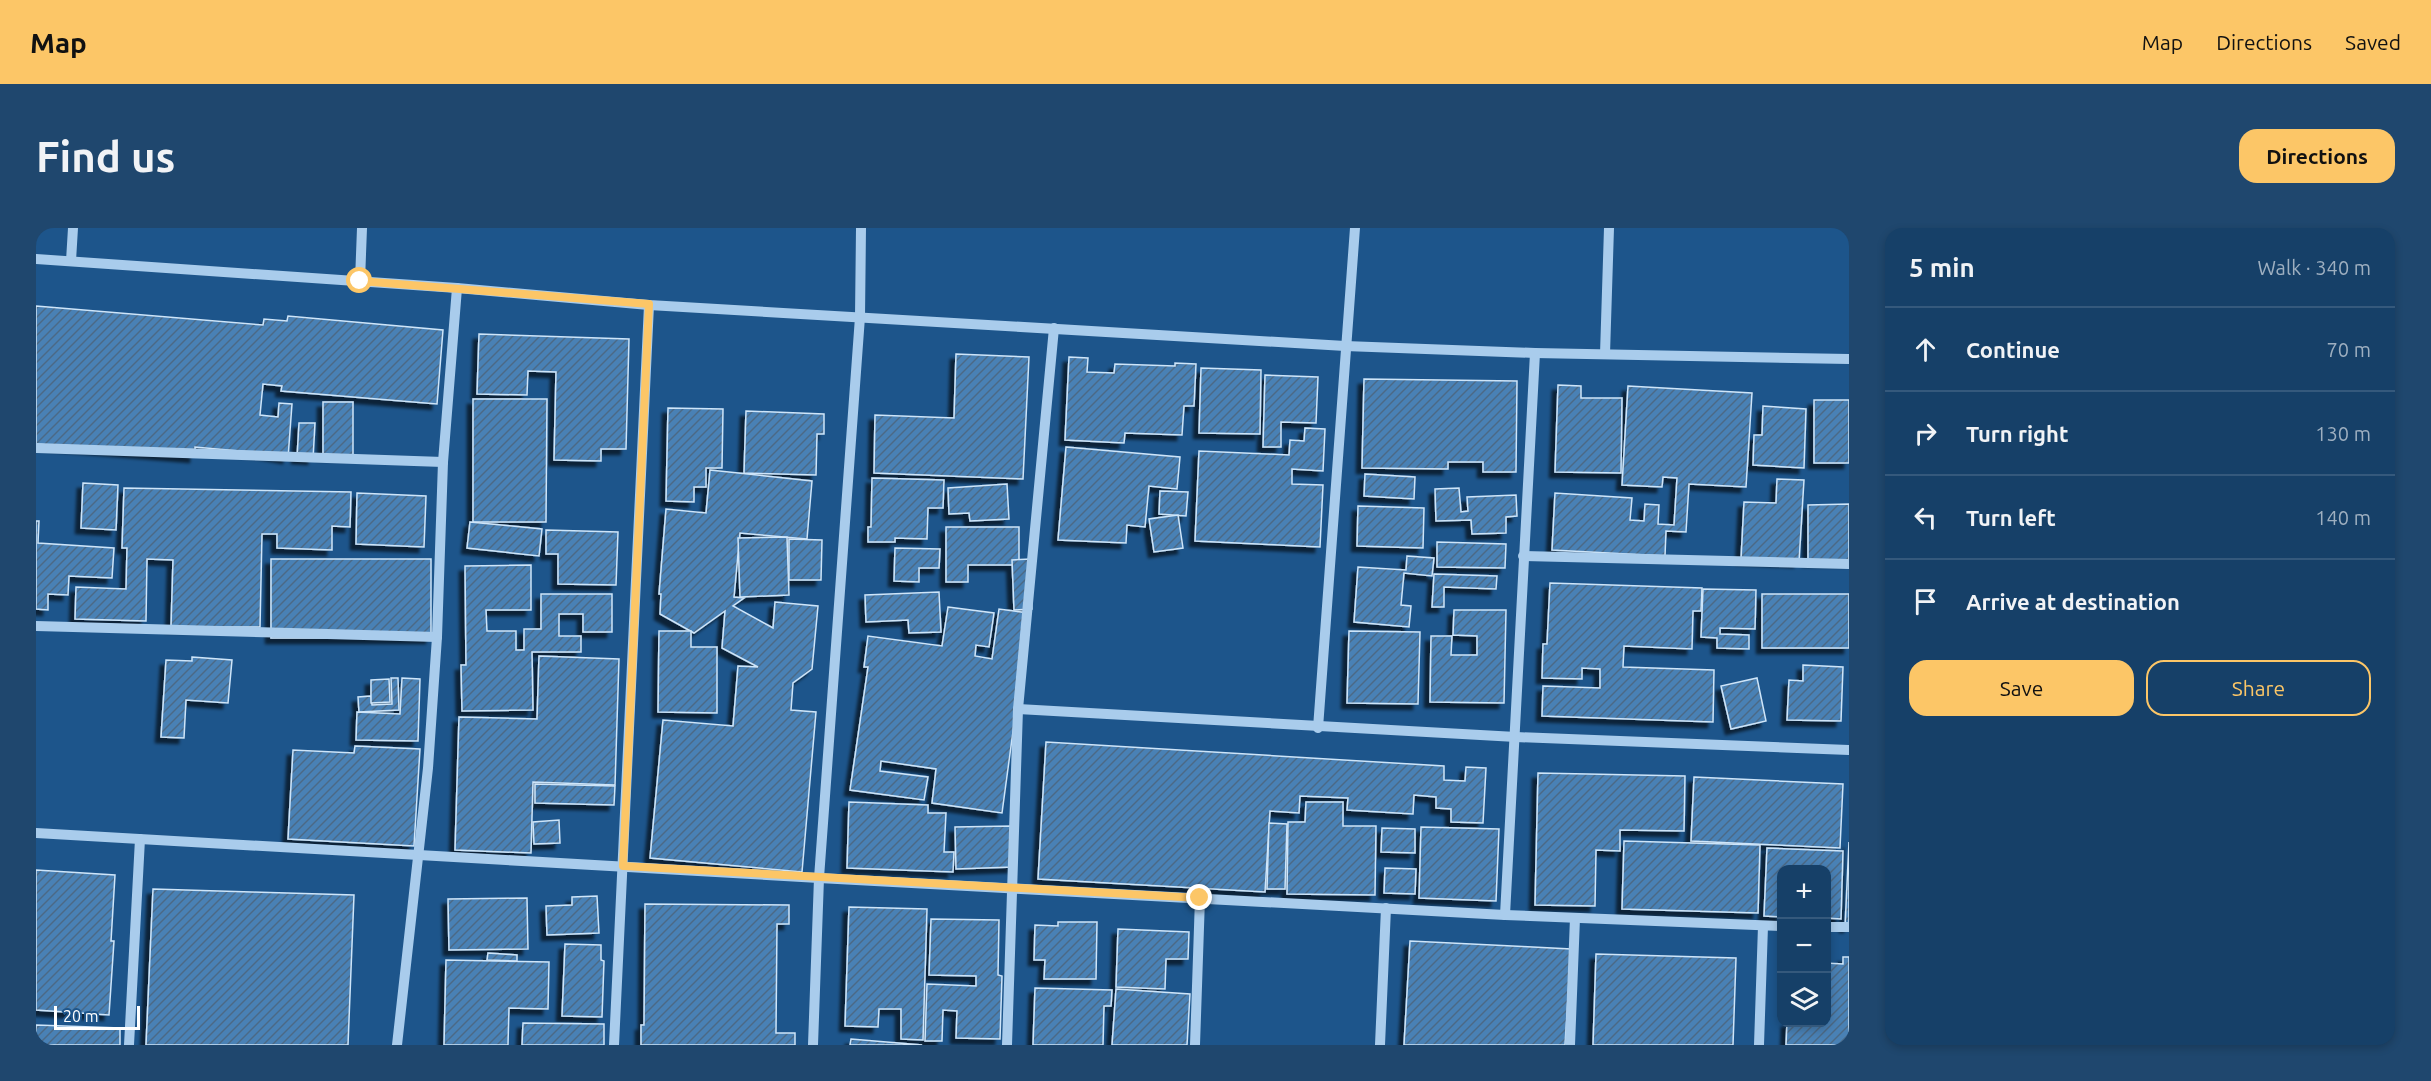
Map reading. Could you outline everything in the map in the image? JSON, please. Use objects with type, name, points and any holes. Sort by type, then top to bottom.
[{"type":"street","points":[[72,261],[73,228]]},
{"type":"street","points":[[360,281],[362,228]]},
{"type":"street","points":[[813,1045],[819,878],[860,317],[861,228]]},
{"type":"street","points":[[1318,728],[1355,228]]},
{"type":"street","points":[[1605,354],[1609,228]]},
{"type":"street","points":[[36,259],[457,288],[649,304],[1345,346],[1535,353],[1849,359]]},
{"type":"street","points":[[397,1045],[428,768],[437,637],[443,462],[457,288]]},
{"type":"street","points":[[614,1045],[649,304]]},
{"type":"street","points":[[1007,1045],[1018,709],[1054,328]]},
{"type":"street","points":[[1505,915],[1535,353]]},
{"type":"street","points":[[36,448],[443,462]]},
{"type":"street","points":[[1523,556],[1849,564]]},
{"type":"street","points":[[36,626],[437,637]]},
{"type":"street","points":[[1018,709],[1516,738],[1849,750]]},
{"type":"street","points":[[36,833],[1505,915],[1777,926]]},
{"type":"street","points":[[129,1045],[140,840]]},
{"type":"street","points":[[1195,1045],[1200,898]]},
{"type":"street","points":[[1380,1045],[1386,908]]},
{"type":"street","points":[[1570,1045],[1575,918]]},
{"type":"street","points":[[1759,1045],[1763,926]]},
{"type":"street","points":[[1831,927],[1849,927]]},
{"type":"building","points":[[36,306],[263,325],[264,319],[287,321],[288,316],[443,330],[437,404],[281,391],[282,386],[263,384],[260,415],[278,417],[279,403],[292,404],[288,458],[262,453],[195,447],[195,457],[36,444]]},
{"type":"building","points":[[479,334],[629,339],[626,449],[601,449],[601,461],[554,460],[556,372],[528,371],[527,395],[477,394]]},
{"type":"building","points":[[956,354],[1029,357],[1023,479],[874,473],[875,415],[954,418]]},
{"type":"building","points":[[1069,357],[1088,358],[1087,372],[1114,373],[1115,364],[1175,366],[1175,363],[1196,364],[1194,406],[1184,406],[1182,435],[1125,433],[1124,443],[1065,440]]},
{"type":"building","points":[[1201,368],[1261,370],[1260,434],[1199,433]]},
{"type":"building","points":[[1265,375],[1318,377],[1316,423],[1281,422],[1281,447],[1263,447]]},
{"type":"building","points":[[1364,379],[1517,381],[1516,472],[1483,472],[1483,462],[1448,462],[1448,469],[1362,468]]},
{"type":"building","points":[[1558,385],[1581,386],[1581,398],[1622,398],[1621,473],[1555,472]]},
{"type":"building","points":[[1628,386],[1752,393],[1746,487],[1689,484],[1686,532],[1666,531],[1665,556],[1552,550],[1555,493],[1632,498],[1630,520],[1644,521],[1645,504],[1659,505],[1658,524],[1674,525],[1677,478],[1663,477],[1662,487],[1622,485]]},
{"type":"building","points":[[473,399],[547,399],[546,522],[473,522]]},
{"type":"building","points":[[1814,400],[1849,400],[1849,463],[1814,463]]},
{"type":"building","points":[[323,402],[353,402],[353,455],[323,455]]},
{"type":"building","points":[[1763,406],[1806,409],[1804,468],[1753,465],[1754,435],[1762,435]]},
{"type":"building","points":[[668,408],[723,409],[722,468],[706,468],[706,487],[694,487],[694,502],[666,501]]},
{"type":"building","points":[[746,411],[824,414],[824,434],[817,434],[816,475],[744,473]]},
{"type":"building","points":[[299,423],[315,423],[313,459],[297,458]]},
{"type":"building","points":[[1305,428],[1325,429],[1323,471],[1292,469],[1292,484],[1323,485],[1320,547],[1195,541],[1199,451],[1289,455],[1290,440],[1304,441]]},
{"type":"building","points":[[1066,447],[1180,457],[1177,489],[1149,486],[1145,527],[1127,525],[1126,543],[1058,540]]},
{"type":"building","points":[[710,470],[812,481],[807,539],[740,533],[734,597],[744,598],[733,606],[773,628],[775,602],[818,606],[812,669],[793,683],[791,710],[816,712],[802,872],[650,858],[663,720],[733,726],[738,666],[758,667],[722,648],[725,611],[694,633],[660,614],[661,594],[659,594],[666,509],[706,513]]},
{"type":"building","points":[[1365,474],[1415,477],[1414,499],[1364,496]]},
{"type":"building","points":[[872,478],[944,480],[943,508],[928,508],[927,539],[895,538],[895,542],[868,542],[868,527],[871,527]]},
{"type":"building","points":[[1777,479],[1804,480],[1799,562],[1741,559],[1744,502],[1776,503]]},
{"type":"building","points":[[83,483],[118,485],[116,530],[81,528]]},
{"type":"building","points":[[1007,484],[1009,519],[970,521],[969,513],[949,514],[948,488]]},
{"type":"building","points":[[124,488],[351,492],[350,527],[332,526],[332,550],[277,548],[277,534],[262,534],[260,627],[171,627],[173,560],[147,559],[146,621],[75,619],[76,587],[126,589],[127,548],[122,548]]},
{"type":"building","points":[[1459,488],[1461,512],[1468,511],[1467,497],[1516,495],[1517,516],[1506,517],[1506,533],[1472,534],[1471,520],[1436,521],[1435,489]]},
{"type":"building","points":[[1160,491],[1188,492],[1186,516],[1159,514]]},
{"type":"building","points":[[357,493],[426,496],[424,547],[356,544]]},
{"type":"building","points":[[1849,504],[1849,561],[1808,561],[1808,505]]},
{"type":"building","points":[[1358,506],[1424,508],[1423,548],[1357,546]]},
{"type":"building","points":[[1178,515],[1183,548],[1154,552],[1149,519]]},
{"type":"building","points":[[36,521],[39,521],[38,543],[114,548],[112,578],[69,576],[68,595],[48,594],[48,610],[36,609]]},
{"type":"building","points":[[470,522],[542,529],[539,556],[467,548]]},
{"type":"building","points":[[946,527],[1019,527],[1019,565],[968,565],[968,582],[946,582]]},
{"type":"building","points":[[546,530],[618,532],[616,585],[558,584],[558,554],[546,554]]},
{"type":"building","points":[[787,537],[789,595],[740,597],[738,538]]},
{"type":"building","points":[[789,539],[822,540],[821,580],[789,580]]},
{"type":"building","points":[[1437,542],[1506,544],[1505,568],[1437,567]]},
{"type":"building","points":[[895,548],[940,549],[939,568],[919,568],[919,582],[894,581]]},
{"type":"building","points":[[1407,556],[1434,558],[1432,576],[1404,573],[1401,605],[1411,606],[1409,627],[1354,622],[1358,567],[1406,570]]},
{"type":"building","points":[[271,559],[431,559],[431,638],[271,638]]},
{"type":"building","points":[[1030,559],[1032,609],[1014,610],[1012,560]]},
{"type":"building","points":[[531,565],[531,610],[486,610],[487,631],[516,631],[516,650],[524,650],[524,629],[541,629],[541,594],[612,594],[612,632],[583,632],[583,614],[559,614],[559,636],[581,636],[581,652],[532,652],[533,710],[462,711],[461,665],[466,665],[465,566]]},
{"type":"building","points":[[1434,574],[1497,576],[1496,589],[1444,587],[1444,607],[1432,607]]},
{"type":"building","points":[[1550,583],[1702,588],[1701,611],[1693,611],[1692,649],[1624,646],[1623,667],[1714,670],[1713,722],[1542,716],[1543,686],[1600,688],[1600,669],[1582,668],[1582,679],[1542,678],[1543,644],[1547,644]]},
{"type":"building","points":[[1703,589],[1756,590],[1755,629],[1720,628],[1720,634],[1749,635],[1749,649],[1717,648],[1717,638],[1701,637]]},
{"type":"building","points":[[939,592],[941,632],[909,633],[908,620],[866,622],[865,595]]},
{"type":"building","points":[[1762,594],[1849,594],[1849,648],[1762,648]]},
{"type":"building","points":[[948,607],[994,613],[989,647],[976,645],[975,656],[992,659],[999,609],[1029,613],[1002,813],[932,803],[936,769],[881,761],[880,771],[928,777],[924,800],[850,790],[868,667],[864,667],[868,636],[942,646]]},
{"type":"building","points":[[1454,610],[1506,610],[1504,703],[1430,702],[1431,636],[1452,636],[1451,655],[1477,655],[1477,636],[1453,635]]},
{"type":"building","points":[[659,631],[691,631],[691,647],[717,647],[717,713],[658,712]]},
{"type":"building","points":[[1349,631],[1420,632],[1418,704],[1347,703]]},
{"type":"building","points":[[539,656],[619,659],[615,785],[533,782],[531,853],[455,850],[459,717],[537,719]]},
{"type":"building","points":[[192,657],[232,660],[228,703],[186,700],[184,738],[161,737],[166,660],[192,661]]},
{"type":"building","points":[[1803,665],[1843,667],[1841,721],[1787,720],[1789,680],[1803,681]]},
{"type":"building","points":[[391,678],[398,678],[399,710],[359,712],[358,697],[371,696],[372,705],[392,704]]},
{"type":"building","points":[[402,678],[420,679],[418,741],[356,740],[357,712],[400,714]]},
{"type":"building","points":[[1757,678],[1766,721],[1731,729],[1721,686]]},
{"type":"building","points":[[389,679],[390,702],[371,703],[371,680]]},
{"type":"building","points":[[1046,742],[1444,766],[1444,780],[1465,781],[1466,767],[1486,768],[1483,823],[1451,822],[1451,809],[1436,808],[1436,797],[1414,795],[1413,814],[1347,810],[1348,798],[1300,796],[1299,813],[1270,811],[1265,892],[1038,879]]},
{"type":"building","points":[[355,746],[420,749],[414,846],[288,839],[293,750],[354,753]]},
{"type":"building","points":[[1538,773],[1685,776],[1684,831],[1620,830],[1620,851],[1596,850],[1595,906],[1535,905]]},
{"type":"building","points":[[1694,777],[1843,784],[1840,848],[1691,841]]},
{"type":"building","points":[[535,784],[615,786],[614,805],[535,803]]},
{"type":"building","points":[[849,802],[928,805],[928,813],[946,813],[944,852],[954,852],[953,872],[847,868]]},
{"type":"building","points":[[1306,802],[1343,802],[1343,826],[1376,826],[1375,895],[1287,894],[1288,822],[1305,822]]},
{"type":"building","points":[[559,820],[560,843],[534,844],[533,822]]},
{"type":"building","points":[[1269,823],[1287,824],[1285,889],[1267,889]]},
{"type":"building","points":[[1011,826],[1013,867],[956,869],[955,827]]},
{"type":"building","points":[[1421,827],[1499,829],[1496,901],[1419,898]]},
{"type":"building","points":[[1382,828],[1415,829],[1415,853],[1381,852]]},
{"type":"building","points":[[1624,841],[1760,845],[1758,913],[1622,909]]},
{"type":"building","points":[[1849,842],[1849,927],[1845,927]]},
{"type":"building","points":[[1767,848],[1843,851],[1841,919],[1831,918],[1831,865],[1777,865],[1777,917],[1764,916]]},
{"type":"building","points":[[1385,868],[1416,869],[1415,894],[1384,893]]},
{"type":"building","points":[[36,870],[115,875],[111,941],[114,941],[109,1015],[36,1010]]},
{"type":"building","points":[[153,889],[354,895],[348,1045],[146,1045]]},
{"type":"building","points":[[597,896],[599,933],[547,935],[546,906],[572,905],[572,897]]},
{"type":"building","points":[[527,898],[528,949],[449,950],[448,899]]},
{"type":"building","points":[[645,904],[789,905],[789,924],[777,924],[776,1033],[795,1033],[795,1045],[641,1045],[641,1025],[644,1025]]},
{"type":"building","points":[[849,907],[927,909],[923,1040],[901,1039],[901,1009],[879,1009],[878,1027],[845,1026]]},
{"type":"building","points":[[931,919],[999,920],[998,975],[1002,976],[1000,1039],[956,1038],[957,1011],[943,1010],[942,1041],[925,1041],[927,984],[976,986],[976,976],[929,975]]},
{"type":"building","points":[[1058,922],[1097,922],[1096,979],[1044,979],[1045,960],[1034,960],[1035,925],[1058,926]]},
{"type":"building","points":[[1118,929],[1189,932],[1188,959],[1166,959],[1165,989],[1116,987]]},
{"type":"building","points":[[1410,941],[1571,949],[1565,1045],[1404,1045]]},
{"type":"building","points":[[565,944],[601,945],[601,960],[604,961],[602,1017],[562,1016]]},
{"type":"building","points":[[488,953],[517,955],[517,961],[487,960]]},
{"type":"building","points":[[1596,954],[1736,958],[1733,1045],[1593,1045]]},
{"type":"building","points":[[1843,957],[1849,957],[1849,1045],[1786,1045],[1787,1027],[1831,1027],[1831,963],[1843,964]]},
{"type":"building","points":[[446,960],[549,962],[548,1009],[509,1008],[508,1045],[444,1045]]},
{"type":"building","points":[[1035,988],[1112,990],[1111,1006],[1104,1006],[1103,1045],[1033,1045]]},
{"type":"building","points":[[1116,989],[1190,994],[1187,1045],[1112,1045]]},
{"type":"building","points":[[523,1023],[604,1024],[604,1045],[522,1045]]},
{"type":"building","points":[[36,1025],[120,1028],[120,1045],[36,1045]]},
{"type":"building","points":[[851,1039],[922,1045],[850,1045]]},
{"type":"route","points":[[360,281],[649,304],[623,866],[1200,898]]}]
